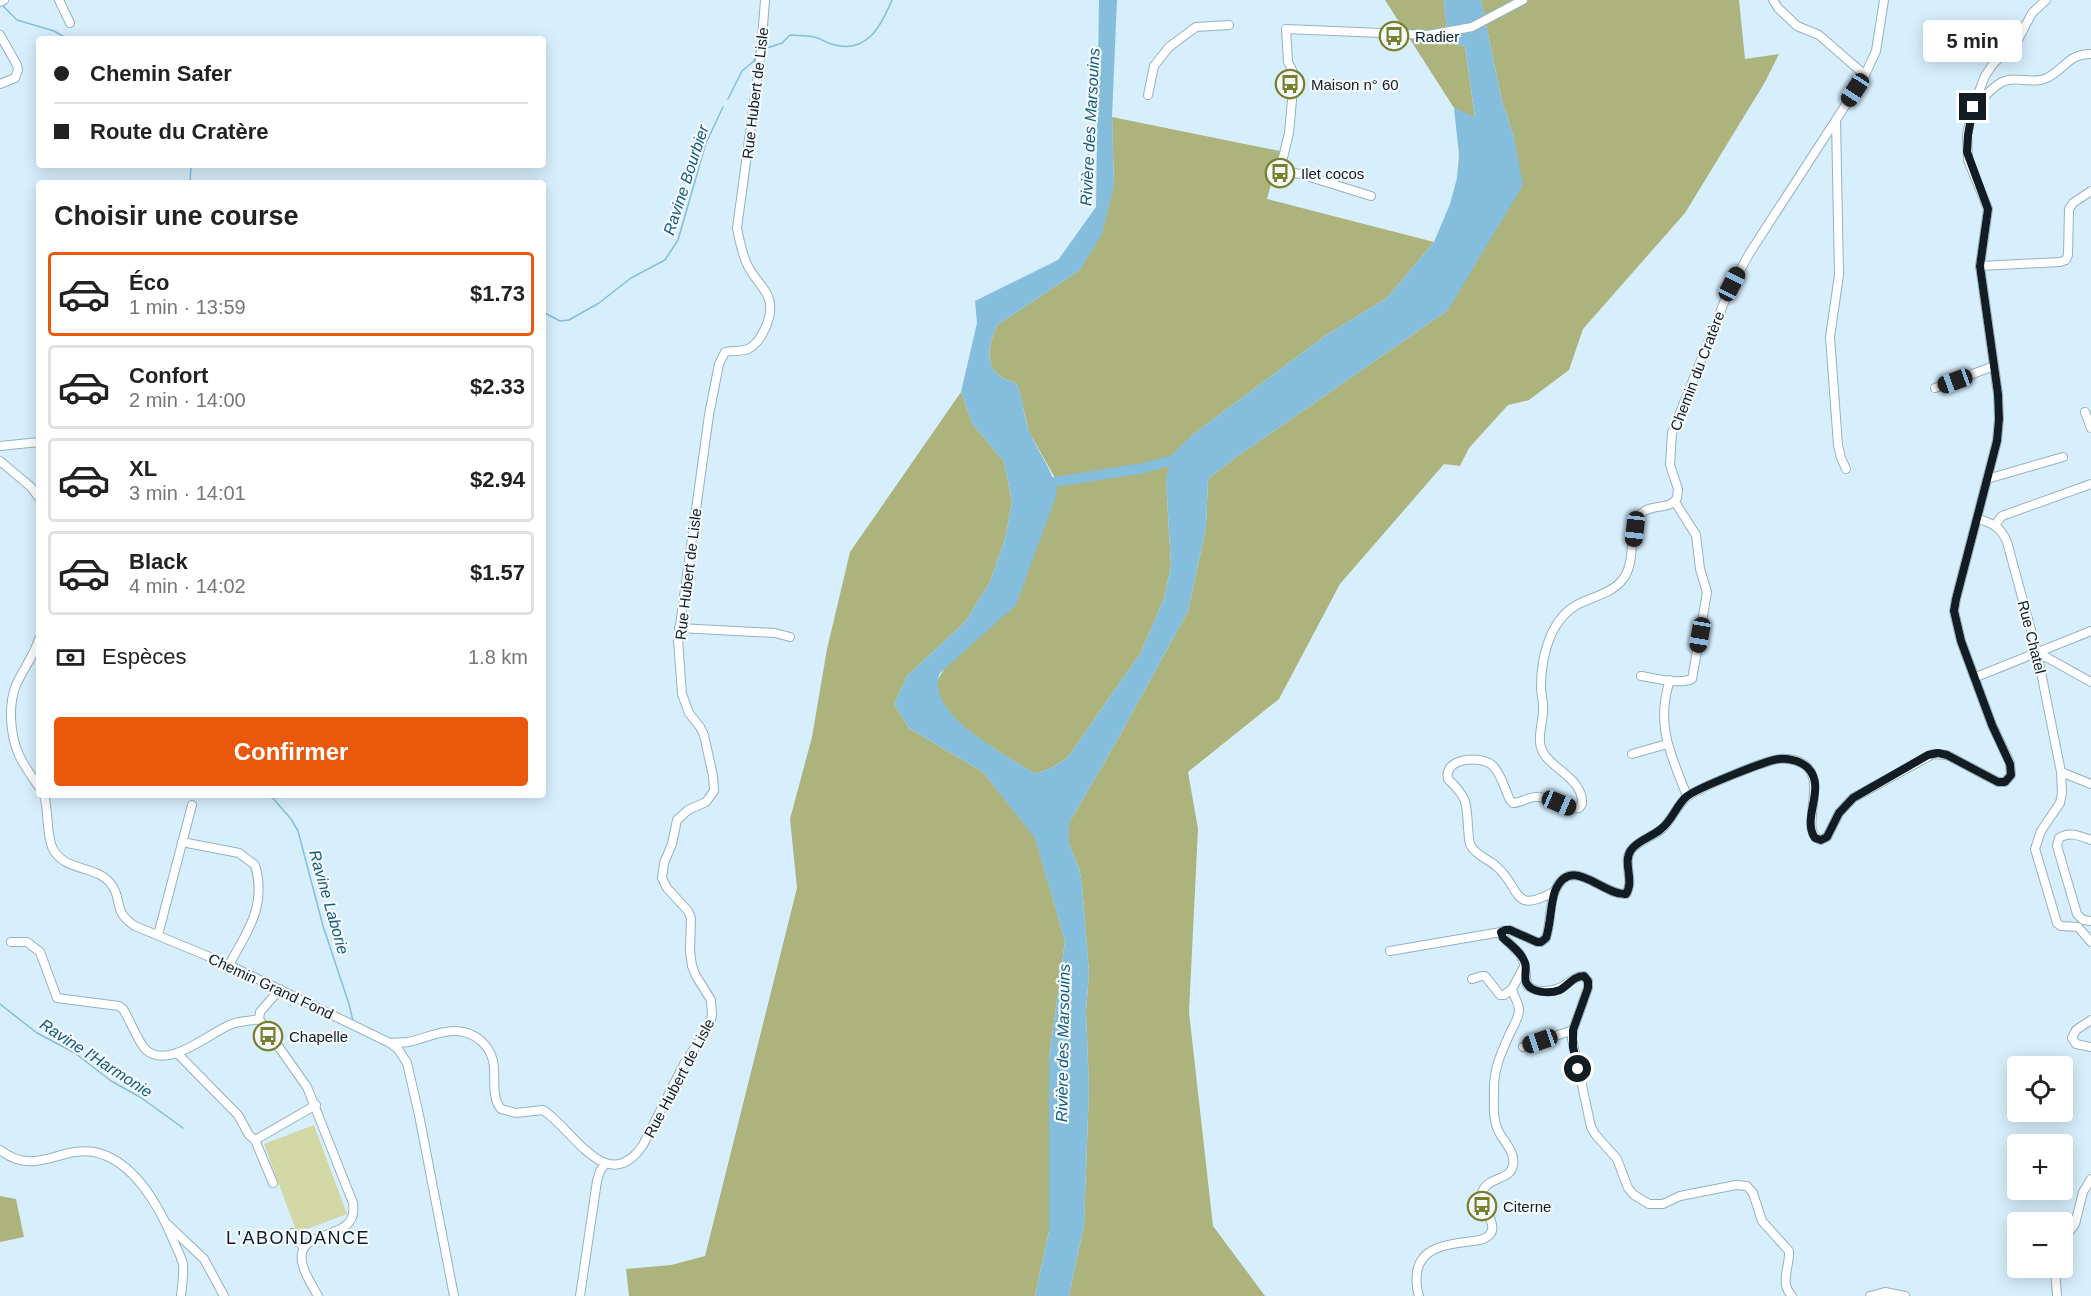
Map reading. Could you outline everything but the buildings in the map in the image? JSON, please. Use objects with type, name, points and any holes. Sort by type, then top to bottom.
[{"type":"street","points":[[59,0],[70,23]]},
{"type":"street","name":"Rue Hubert de Lisle","points":[[605,1164],[621,1164],[638,1153],[684,1064],[710,1025],[712,1015],[711,1000],[692,966],[691,918],[688,911],[667,888],[662,878],[662,870],[672,844],[677,820],[688,810],[706,802],[714,790],[704,735],[689,713],[682,694],[679,628],[709,415],[719,364],[725,352],[744,350],[757,342],[770,309],[767,296],[748,268],[737,228],[761,52],[765,0]]},
{"type":"street","points":[[1371,196],[1280,170],[1289,133],[1293,72],[1288,62],[1286,29],[1310,28],[1428,35],[1472,27],[1523,0]]},
{"type":"street","points":[[1773,0],[1797,26],[1819,35],[1865,75]]},
{"type":"street","name":"Chemin du Cratère","points":[[1674,502],[1677,498],[1677,489],[1669,456],[1672,433],[1727,295],[1749,254],[1865,75],[1876,51],[1884,0]]},
{"type":"street","points":[[1390,951],[1505,930],[1541,942],[1546,938],[1556,891],[1565,878],[1573,875],[1590,879],[1613,892],[1626,894],[1629,888],[1628,861],[1631,850],[1636,844],[1661,830],[1688,796],[1772,760],[1789,759],[1803,763],[1809,769],[1814,778],[1815,793],[1811,827],[1815,838],[1821,840],[1827,837],[1839,813],[1853,798],[1933,754],[1947,755],[1998,782],[2005,782],[2011,775],[2010,764],[1992,725],[1961,641],[1954,611],[1997,441],[1999,419],[1980,266],[1988,209],[1967,152],[1973,107],[1989,70],[2019,38],[2029,18],[2046,0]]},
{"type":"street","points":[[1148,95],[1154,66],[1168,47],[1197,27],[1229,25]]},
{"type":"street","points":[[0,35],[17,64],[18,70],[15,78],[0,84]]},
{"type":"street","points":[[1973,107],[2003,81],[2013,79],[2032,82],[2047,78],[2074,56],[2091,54]]},
{"type":"street","points":[[1836,120],[1839,275],[1830,337],[1838,445],[1846,469]]},
{"type":"street","points":[[1980,266],[2066,260],[2069,209],[2073,203],[2091,191]]},
{"type":"street","points":[[1935,388],[1994,366]]},
{"type":"street","points":[[2085,412],[2091,428]]},
{"type":"street","points":[[0,446],[36,442]]},
{"type":"street","points":[[1987,479],[2063,457]]},
{"type":"street","points":[[0,461],[36,494]]},
{"type":"street","points":[[1977,519],[1995,525],[2002,516],[2091,484]]},
{"type":"street","points":[[1556,891],[1539,900],[1525,900],[1513,891],[1496,867],[1476,851],[1469,840],[1468,807],[1465,798],[1448,779],[1448,769],[1456,762],[1485,761],[1495,767],[1509,800],[1513,803],[1536,796],[1572,809],[1579,808],[1582,804],[1582,796],[1575,783],[1547,757],[1539,742],[1543,711],[1541,687],[1550,638],[1556,625],[1575,606],[1613,588],[1622,581],[1631,563],[1635,529],[1640,515],[1647,509],[1674,502],[1696,535],[1700,569],[1707,596],[1692,679],[1688,681],[1670,680],[1641,676]]},
{"type":"street","name":"Rue Chatel","points":[[1995,525],[2003,532],[2007,542],[2037,652],[2061,772],[2060,803],[2038,837],[2035,855],[2056,923],[2061,926],[2078,927],[2091,942]]},
{"type":"street","points":[[679,628],[775,633],[790,637]]},
{"type":"street","points":[[1976,677],[2091,631]]},
{"type":"street","points":[[36,647],[16,687],[12,718],[19,755],[36,782]]},
{"type":"street","points":[[2037,652],[2091,682]]},
{"type":"street","points":[[1670,680],[1663,700],[1667,744],[1688,796]]},
{"type":"street","points":[[1632,754],[1667,744]]},
{"type":"street","points":[[2061,772],[2091,784]]},
{"type":"street","name":"Chemin Grand Fond","points":[[45,798],[53,851],[66,863],[96,873],[110,881],[124,919],[135,926],[280,989],[398,1049],[406,1063],[419,1115],[454,1296]]},
{"type":"street","points":[[158,935],[192,805]]},
{"type":"street","points":[[2091,840],[2075,834],[2067,834],[2059,838],[2057,846],[2077,914],[2083,920],[2091,921]]},
{"type":"street","points":[[182,842],[239,853],[255,865],[260,890],[258,906],[253,921],[229,965]]},
{"type":"street","points":[[1501,932],[1503,938],[1520,954],[1525,965],[1527,985],[1537,991],[1555,991],[1578,976],[1587,978],[1588,988],[1573,1030],[1573,1047],[1591,1127],[1617,1159],[1628,1188],[1641,1200],[1656,1205],[1680,1196],[1736,1185],[1747,1186],[1753,1193],[1762,1221],[1788,1251],[1785,1284],[1792,1296]]},
{"type":"street","points":[[11,942],[27,942],[40,952],[57,998],[119,1006],[123,1009],[146,1050],[156,1056],[177,1053],[233,1024],[260,1019]]},
{"type":"street","points":[[1472,979],[1485,976],[1500,995],[1504,995],[1512,989],[1525,965]]},
{"type":"street","points":[[280,989],[260,1012],[260,1019],[308,1087],[355,1211],[354,1218],[346,1226],[309,1243],[304,1248],[303,1265],[318,1296]]},
{"type":"street","points":[[1419,1296],[1416,1282],[1418,1267],[1423,1256],[1434,1248],[1486,1238],[1492,1226],[1481,1199],[1481,1192],[1488,1184],[1507,1174],[1513,1168],[1512,1153],[1495,1125],[1494,1088],[1498,1059],[1519,1013],[1518,1003],[1512,989]]},
{"type":"street","points":[[2091,1020],[2076,1030],[2072,1038],[2076,1044],[2091,1047]]},
{"type":"street","points":[[1523,1047],[1573,1030]]},
{"type":"street","points":[[390,1043],[409,1042],[453,1031],[482,1040],[490,1051],[494,1068],[495,1093],[501,1109],[516,1113],[536,1110],[546,1112],[596,1160],[605,1164],[597,1181],[580,1296]]},
{"type":"street","points":[[177,1053],[238,1115],[255,1140],[273,1183]]},
{"type":"street","points":[[255,1140],[316,1105]]},
{"type":"street","points":[[0,1150],[16,1158],[34,1162],[74,1152],[96,1153],[116,1161],[147,1192],[167,1224],[182,1261],[184,1277],[181,1296]]},
{"type":"street","points":[[2073,1227],[2085,1185],[2091,1179]]},
{"type":"street","points":[[2081,1200],[2091,1201]]},
{"type":"street","points":[[167,1224],[204,1259],[225,1296]]},
{"type":"street","points":[[292,1233],[304,1248]]},
{"type":"street","points":[[2056,1278],[2057,1296]]},
{"type":"street","points":[[1870,1296],[1885,1292],[1905,1296]]},
{"type":"green space","points":[[1385,0],[1444,0],[1448,43],[1465,46],[1475,118],[1454,108]]},
{"type":"green space","points":[[1481,0],[1739,0],[1745,59],[1779,54],[1765,82],[1685,213],[1583,329],[1569,370],[1529,400],[1508,405],[1469,448],[1460,466],[1444,464],[1340,584],[1279,699],[1188,772],[1198,829],[1189,1012],[1213,1226],[1265,1296],[1069,1296],[1084,1225],[1089,1088],[1086,1012],[1089,973],[1082,885],[1079,868],[1069,844],[1069,823],[1188,611],[1206,527],[1208,479],[1448,310],[1514,137],[1501,97]]},
{"type":"green space","points":[[1112,117],[1280,151],[1267,199],[1434,242],[1387,298],[1325,336],[1191,436],[1166,479],[1171,566],[1164,599],[1140,654],[1068,757],[1053,767],[1035,774],[978,738],[957,721],[941,701],[937,681],[1055,478],[1029,432],[1016,383],[998,374],[990,361],[989,353],[997,325],[1080,270],[1114,186]]},
{"type":"green space","points":[[961,392],[972,423],[1004,462],[1012,502],[1005,539],[990,582],[965,622],[907,676],[894,704],[909,728],[983,772],[1035,837],[1065,941],[1049,1059],[1049,1231],[1035,1296],[629,1296],[626,1269],[671,1265],[705,1256],[797,888],[790,819],[812,737],[827,649],[850,552]]},
{"type":"green space","points":[[314,1125],[347,1214],[297,1233],[264,1144]]},
{"type":"green space","points":[[0,1196],[16,1199],[24,1237],[0,1242]]},
{"type":"water","name":"Rivière des Marsouins","points":[[1099,0],[1117,0],[1112,117],[1114,186],[1102,234],[1080,270],[997,325],[989,353],[993,368],[998,374],[1016,383],[1028,427],[1049,469],[1057,493],[1016,605],[940,673],[938,688],[944,703],[955,718],[988,745],[1035,774],[1053,767],[1068,757],[1140,654],[1164,599],[1171,566],[1166,479],[1172,455],[1191,436],[1325,336],[1387,298],[1434,242],[1450,204],[1457,178],[1459,155],[1454,108],[1475,117],[1465,46],[1448,43],[1444,0],[1481,0],[1501,97],[1514,137],[1523,185],[1448,310],[1208,479],[1206,527],[1188,611],[1069,823],[1069,844],[1079,868],[1082,885],[1089,973],[1086,1012],[1089,1088],[1084,1225],[1069,1296],[1035,1296],[1049,1231],[1049,1059],[1065,941],[1035,838],[983,772],[909,728],[894,704],[907,676],[965,622],[990,582],[1005,539],[1012,502],[1004,462],[972,423],[961,392],[977,323],[975,301],[1058,260],[1096,207]]},
{"type":"waterway","name":"Ravine Bourbier","points":[[764,49],[782,43],[790,35],[814,37],[831,44],[854,46],[863,42],[877,29],[892,0]]},
{"type":"waterway","name":"Ravine Laborie","points":[[3,6],[17,20],[54,31],[63,36]]},
{"type":"waterway","name":"Ravine Bourbier","points":[[728,99],[742,71],[754,61],[757,48],[759,48]]},
{"type":"waterway","name":"Ravine Bourbier","points":[[546,314],[560,321],[569,320],[599,303],[631,278],[665,260],[678,240],[706,143],[723,107]]},
{"type":"waterway","name":"Ravine Laborie","points":[[190,180],[191,168]]},
{"type":"waterway","points":[[1042,484],[1144,468],[1183,457]]},
{"type":"waterway","name":"Ravine Laborie","points":[[273,798],[298,831],[323,926],[353,1021]]},
{"type":"waterway","name":"Ravine l'Harmonie","points":[[0,1004],[37,1033],[75,1053],[111,1081],[140,1097],[183,1128]]},
{"type":"place","name":"Radier","points":[[1394,36]]},
{"type":"place","name":"Maison n° 60","points":[[1290,84]]},
{"type":"place","name":"Ilet cocos","points":[[1280,173]]},
{"type":"place","name":"Chapelle","points":[[268,1036]]},
{"type":"place","name":"Citerne","points":[[1482,1206]]},
{"type":"district","name":"L'ABONDANCE","points":[[298,1238]]},
{"type":"route","points":[[1578,1069],[1572,1039],[1588,988],[1587,978],[1578,976],[1555,991],[1537,991],[1530,988],[1526,982],[1525,965],[1520,954],[1503,938],[1501,932],[1510,930],[1537,942],[1546,938],[1553,900],[1559,884],[1565,878],[1573,875],[1581,876],[1613,892],[1626,894],[1629,888],[1628,861],[1631,850],[1636,844],[1661,830],[1688,796],[1772,760],[1789,759],[1803,763],[1809,769],[1814,778],[1815,793],[1811,827],[1812,834],[1818,840],[1827,837],[1839,813],[1853,798],[1928,755],[1938,753],[1947,755],[2002,783],[2011,775],[2010,764],[1992,725],[1961,641],[1954,611],[1997,441],[1999,419],[1998,394],[1980,266],[1988,209],[1968,160],[1966,144],[1973,107]]}]
